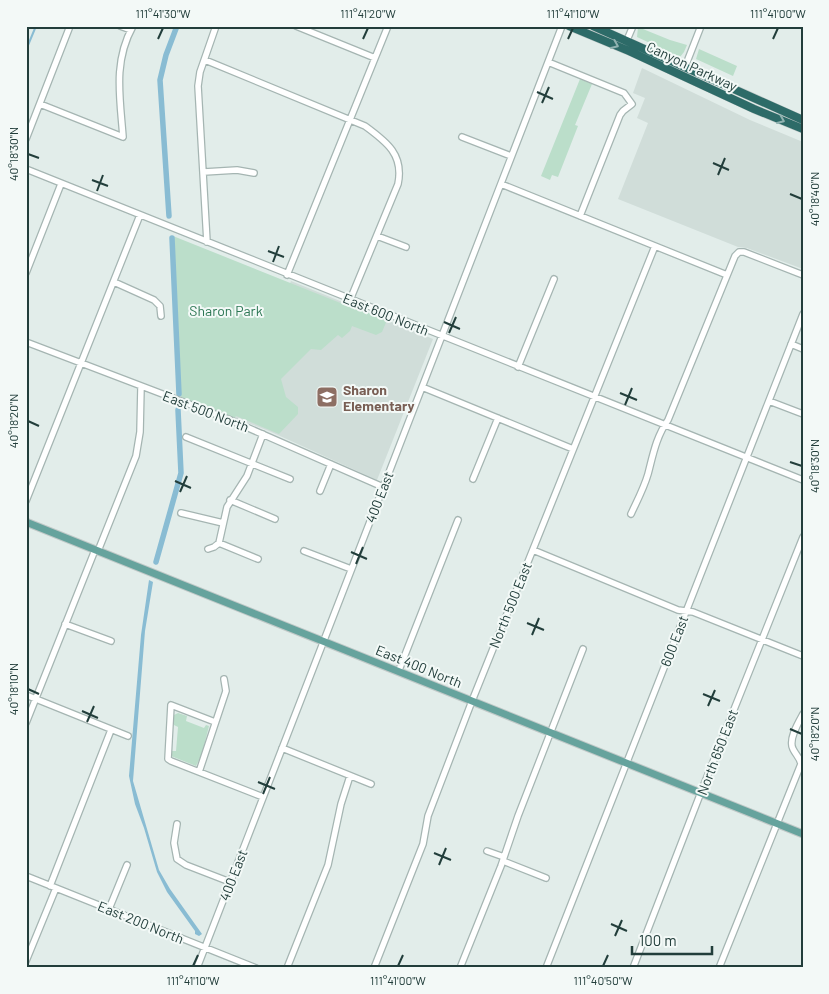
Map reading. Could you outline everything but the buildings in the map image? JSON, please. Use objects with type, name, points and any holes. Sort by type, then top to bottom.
[{"type":"highway","name":"Canyon Parkway","points":[[570,26],[754,109],[803,129]]},
{"type":"highway","name":"Canyon Parkway","points":[[593,26],[803,120]]},
{"type":"main road","name":"East 400 North","points":[[26,522],[803,834]]},
{"type":"street","points":[[26,139],[70,26]]},
{"type":"street","points":[[40,104],[122,137],[119,64],[124,43],[132,28],[120,26]]},
{"type":"street","points":[[207,242],[198,86],[200,72],[216,26]]},
{"type":"street","points":[[296,26],[374,58]]},
{"type":"street","points":[[288,275],[388,26]]},
{"type":"street","name":"400 East","points":[[197,968],[562,26]]},
{"type":"street","points":[[627,40],[633,26]]},
{"type":"street","points":[[685,67],[701,26]]},
{"type":"street","points":[[205,60],[365,126],[376,134],[394,153],[399,162],[398,184],[350,300]]},
{"type":"street","points":[[548,62],[624,92],[632,104],[622,111],[620,115],[580,216]]},
{"type":"street","points":[[462,137],[511,156]]},
{"type":"street","name":"East 600 North","points":[[26,170],[803,480]]},
{"type":"street","points":[[204,172],[237,170],[254,173]]},
{"type":"street","points":[[26,272],[61,184]]},
{"type":"street","points":[[501,184],[727,275]]},
{"type":"street","points":[[26,501],[140,215]]},
{"type":"street","points":[[377,236],[406,247]]},
{"type":"street","name":"North 500 East","points":[[374,968],[423,844],[428,816],[472,701],[655,246]]},
{"type":"street","points":[[631,514],[648,476],[654,449],[671,414],[735,256],[738,252],[744,252],[803,274]]},
{"type":"street","points":[[518,367],[554,279]]},
{"type":"street","points":[[114,282],[154,300],[160,306],[161,316]]},
{"type":"street","name":"600 East","points":[[546,968],[803,314]]},
{"type":"street","name":"East 500 North","points":[[26,342],[263,434],[383,487]]},
{"type":"street","points":[[791,344],[803,348]]},
{"type":"street","points":[[26,723],[65,624],[136,456],[140,432],[141,386]]},
{"type":"street","points":[[422,387],[573,448]]},
{"type":"street","points":[[769,401],[803,414]]},
{"type":"street","points":[[474,480],[498,418]]},
{"type":"street","points":[[208,549],[219,543],[230,500],[245,481],[263,434]]},
{"type":"street","points":[[186,437],[290,479]]},
{"type":"street","points":[[320,491],[331,464]]},
{"type":"street","points":[[230,500],[275,519]]},
{"type":"street","points":[[181,513],[223,523]]},
{"type":"street","points":[[398,670],[458,520]]},
{"type":"street","name":"North 650 East","points":[[633,968],[803,537]]},
{"type":"street","points":[[219,543],[258,559]]},
{"type":"street","points":[[534,550],[678,610],[686,611],[803,656]]},
{"type":"street","points":[[304,551],[351,569]]},
{"type":"street","points":[[65,624],[111,641]]},
{"type":"street","points":[[460,968],[504,859],[518,816],[583,649]]},
{"type":"street","points":[[198,772],[226,691],[224,679]]},
{"type":"street","points":[[26,695],[128,736]]},
{"type":"street","points":[[215,722],[171,705],[168,759],[263,797]]},
{"type":"street","points":[[719,968],[800,764],[800,754],[792,748],[792,742],[803,714]]},
{"type":"street","points":[[26,961],[111,730]]},
{"type":"street","points":[[282,748],[371,784]]},
{"type":"street","points":[[287,968],[328,865],[341,804],[350,776]]},
{"type":"street","points":[[177,824],[174,843],[177,859],[186,865],[230,882]]},
{"type":"street","points":[[487,851],[546,878]]},
{"type":"street","points":[[109,909],[127,865]]},
{"type":"street","name":"East 200 North","points":[[26,876],[256,968]]},
{"type":"shaded area","points":[[642,68],[750,120],[803,142],[803,269],[747,248],[738,247],[618,199],[648,123],[637,118],[645,98],[633,93]]},
{"type":"shaded area","name":"Sharon Elementary","points":[[291,281],[433,339],[377,480],[269,431],[235,418]]},
{"type":"green space","points":[[638,27],[687,45],[684,52],[680,57],[637,37]]},
{"type":"green space","points":[[699,49],[737,66],[733,76],[696,59]]},
{"type":"green space","points":[[580,79],[592,84],[575,125],[578,126],[558,177],[552,175],[550,180],[541,176]]},
{"type":"green space","name":"Sharon Park","points":[[173,236],[387,320],[382,332],[376,335],[352,326],[350,331],[342,338],[338,335],[321,350],[311,349],[281,379],[286,397],[298,407],[298,414],[279,434],[236,416],[235,418],[181,397]]},
{"type":"green space","points":[[178,713],[187,716],[186,721],[204,728],[206,725],[209,726],[202,754],[196,766],[171,756],[171,751],[176,751],[178,727],[174,725],[174,715]]},
{"type":"water","points":[[149,580],[153,582],[145,631],[133,781],[159,870],[202,934],[199,936],[195,934],[195,931],[167,892],[157,872],[135,804],[129,776],[141,635]]},
{"type":"waterway","points":[[26,50],[36,26]]},
{"type":"waterway","points":[[169,216],[160,80],[166,55],[177,26]]},
{"type":"waterway","points":[[172,238],[179,394]]},
{"type":"waterway","points":[[156,562],[181,473],[178,410]]},
{"type":"place","name":"Sharon Elementary","points":[[327,397]]}]
